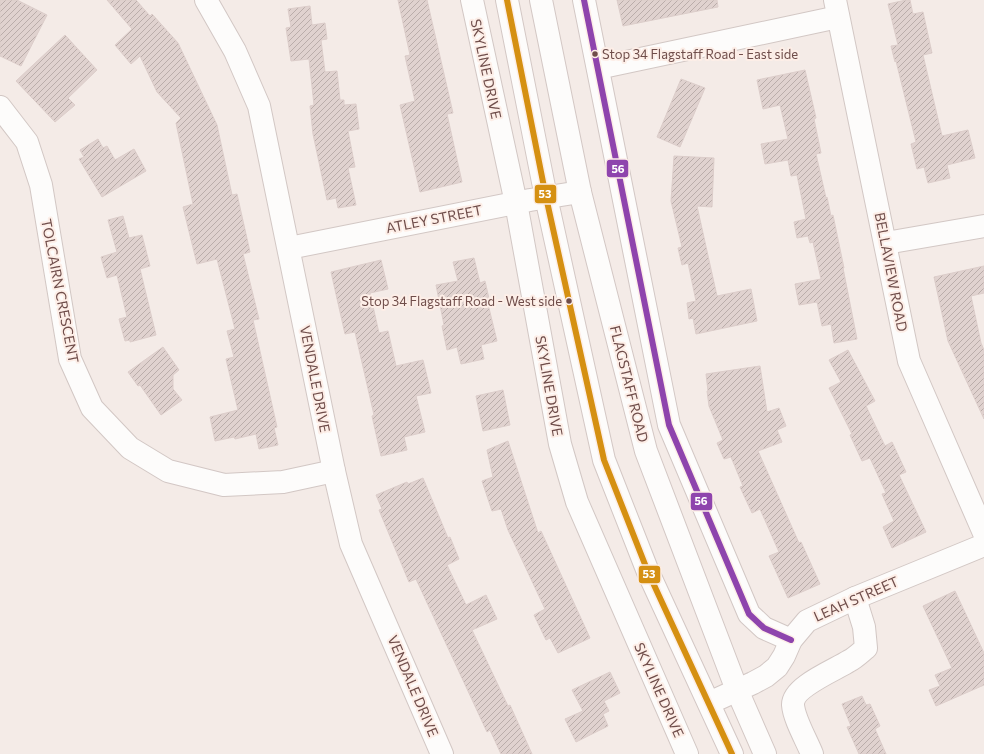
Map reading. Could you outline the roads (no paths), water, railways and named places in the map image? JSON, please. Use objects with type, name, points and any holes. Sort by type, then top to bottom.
[{"type":"street","name":"VENDALE DRIVE","points":[[206,0],[235,51],[259,106],[334,471],[351,544],[442,754]]},
{"type":"street","name":"SKYLINE DRIVE","points":[[472,0],[516,203],[560,444],[577,502],[687,754]]},
{"type":"street","points":[[507,0],[546,197],[604,460],[648,572],[732,754]]},
{"type":"street","name":"FLAGSTAFF ROAD","points":[[541,0],[580,192],[646,451],[737,690],[765,754]]},
{"type":"street","name":"FLAGSTAFF ROAD","points":[[584,0],[668,425],[749,614],[764,628],[791,640]]},
{"type":"street","points":[[598,68],[837,8]]},
{"type":"street","name":"BELLAVIEW ROAD","points":[[837,8],[909,361],[984,533]]},
{"type":"street","name":"TOLCAIRN CRESCENT","points":[[0,107],[28,142],[41,185],[70,359],[92,408],[130,448],[168,471],[224,485],[283,482],[334,471]]},
{"type":"street","name":"ATLEY STREET","points":[[289,248],[546,197],[580,192]]},
{"type":"street","points":[[886,243],[984,226]]},
{"type":"street","name":"LEAH STREET","points":[[709,703],[766,676],[777,667],[791,640],[807,621],[855,598],[984,545]]},
{"type":"street","points":[[812,754],[792,704],[799,691],[814,680],[850,661],[866,648],[864,627],[855,598]]},
{"type":"place","name":"Stop 34 Flagstaff Road - East side","points":[[595,54]]},
{"type":"place","name":"Stop 34 Flagstaff Road - West side","points":[[569,301]]}]
